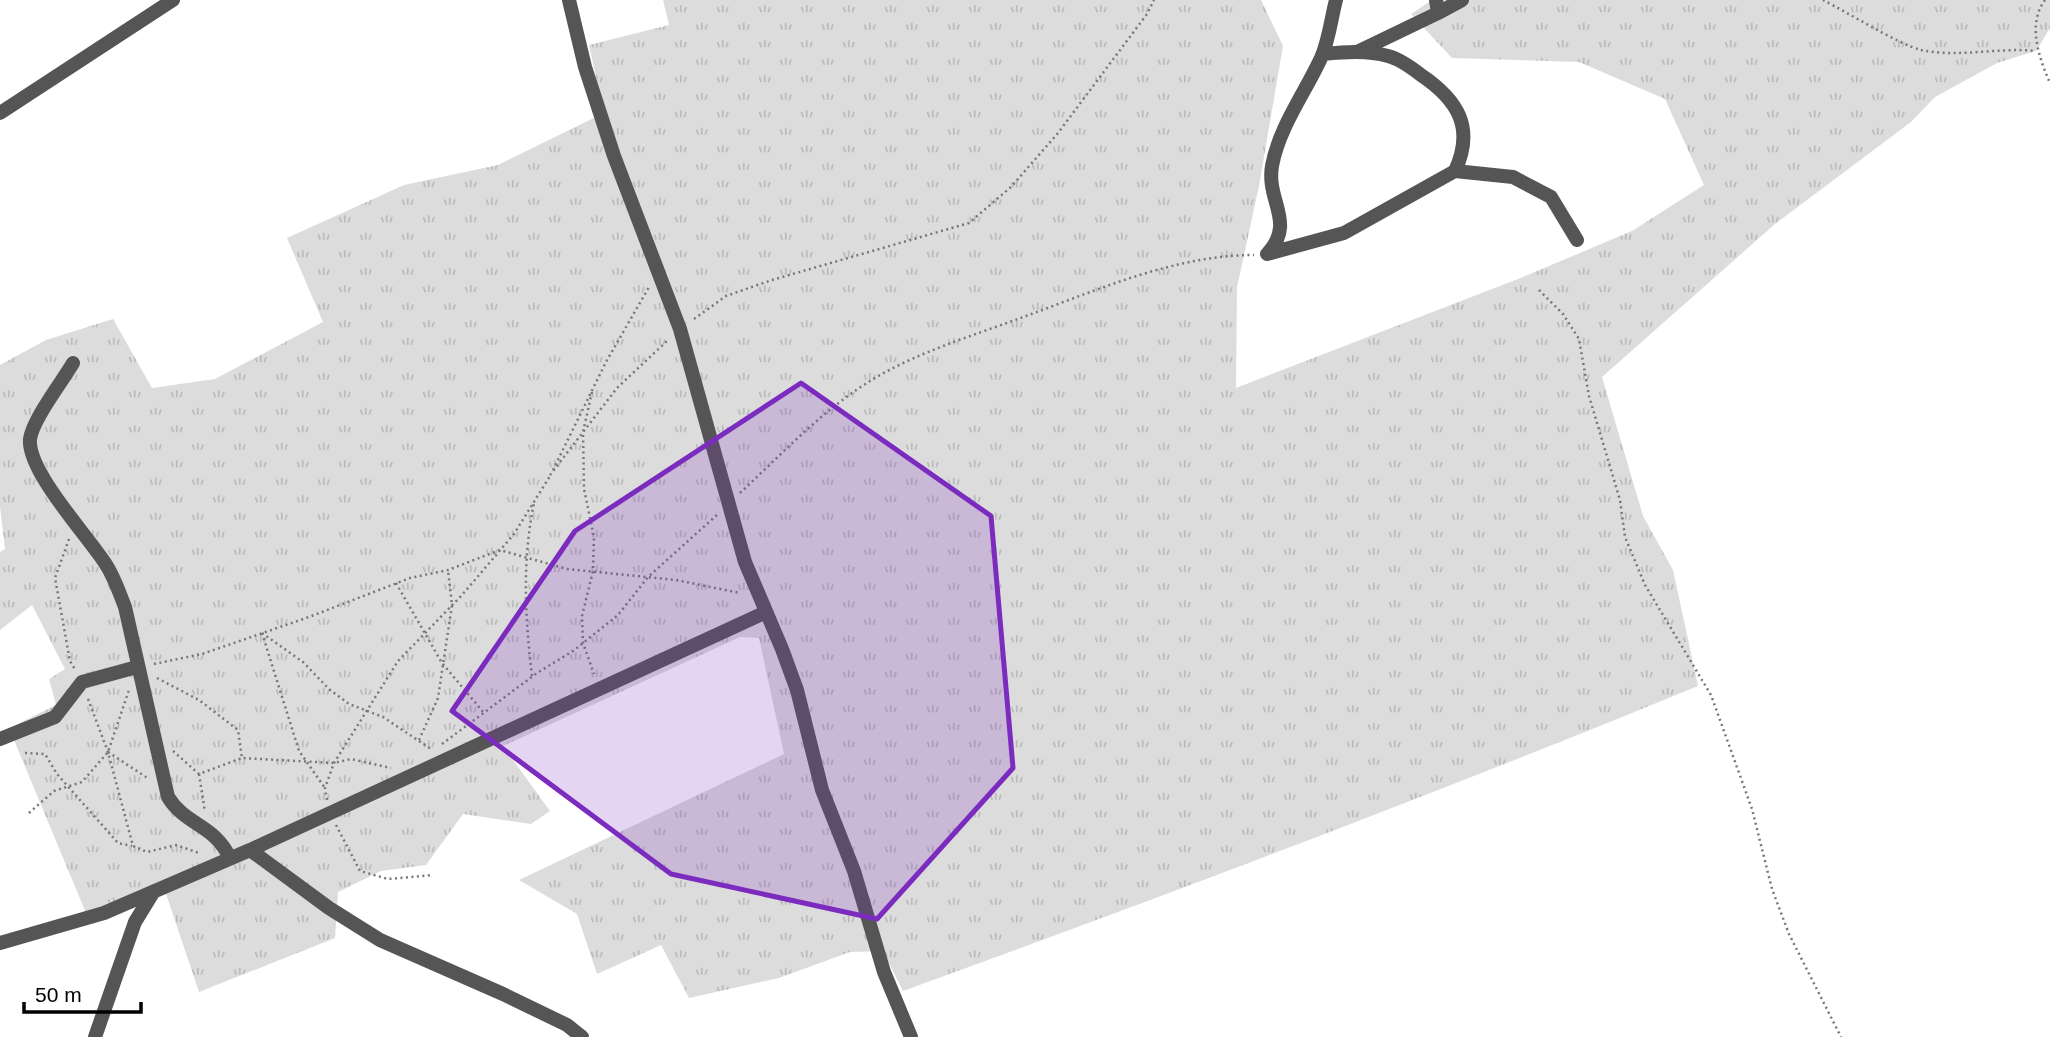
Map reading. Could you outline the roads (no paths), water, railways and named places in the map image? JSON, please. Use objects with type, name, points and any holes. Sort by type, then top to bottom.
[{"type":"street","points":[[0,113],[173,0]]},
{"type":"street","points":[[569,0],[584,67],[680,329],[744,562],[797,690],[822,790],[854,871],[884,972],[911,1037]]},
{"type":"street","points":[[1336,0],[1323,54],[1275,152],[1271,171],[1282,231],[1278,242],[1268,254],[1344,233],[1455,171],[1513,177],[1551,197],[1577,240]]},
{"type":"street","points":[[1357,51],[1437,7],[1462,0]]},
{"type":"street","points":[[1323,54],[1357,51],[1389,56],[1419,73],[1452,99],[1463,123],[1462,154],[1455,171]]},
{"type":"street","points":[[73,363],[30,438],[32,457],[75,523],[106,564],[117,586],[125,607],[166,791],[176,810],[208,829],[230,858]]},
{"type":"street","points":[[0,943],[104,913],[250,850],[766,612]]},
{"type":"street","points":[[0,739],[55,717],[82,682],[137,667]]},
{"type":"street","points":[[250,850],[329,908],[380,940],[503,994],[567,1025],[582,1037]]},
{"type":"street","points":[[95,1037],[135,922],[153,891]]}]
